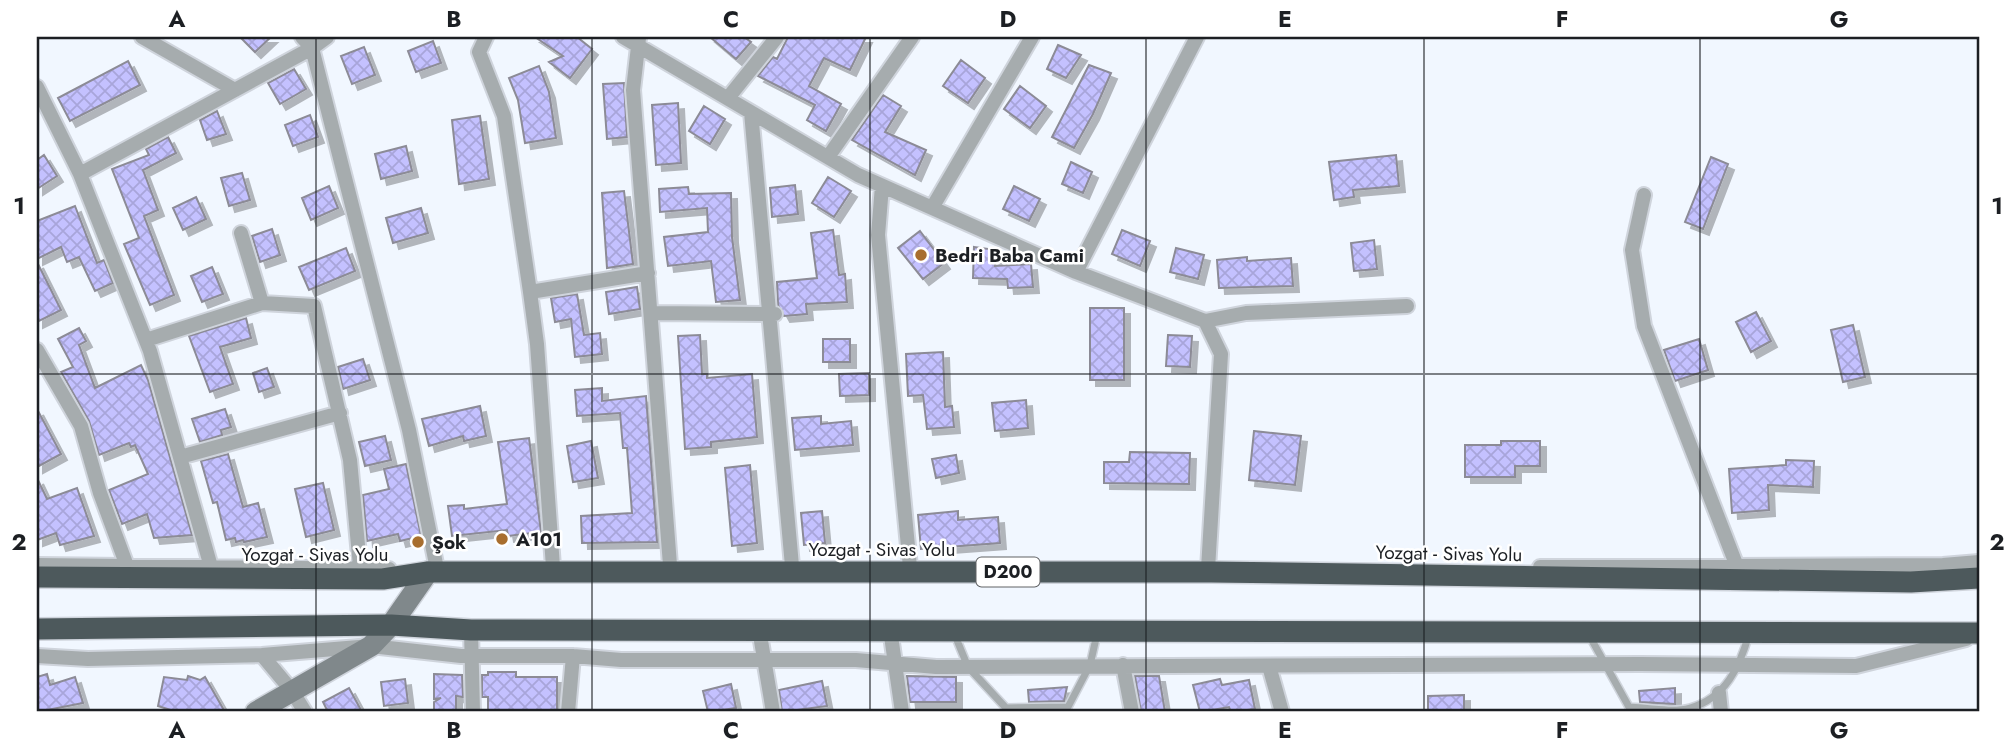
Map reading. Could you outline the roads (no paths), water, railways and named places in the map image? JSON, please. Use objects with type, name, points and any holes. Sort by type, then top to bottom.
[{"type":"highway","name":"Yozgat - Sivas Yolu","points":[[37,577],[433,571],[1211,572],[1911,582],[1979,578]]},
{"type":"highway","points":[[37,629],[391,625],[471,630],[952,629],[1979,634]]},
{"type":"main road","points":[[256,712],[370,646],[391,625],[433,571]]},
{"type":"street","points":[[142,37],[234,90]]},
{"type":"street","points":[[302,37],[312,48],[409,430],[433,571],[670,565],[1208,569],[1736,564],[1943,565],[1979,562]]},
{"type":"street","points":[[80,174],[312,48],[327,37]]},
{"type":"street","points":[[486,37],[479,52],[504,116],[537,345],[553,568]]},
{"type":"street","points":[[728,98],[777,37]]},
{"type":"street","points":[[828,158],[912,37]]},
{"type":"street","points":[[932,208],[1032,37]]},
{"type":"street","points":[[1076,272],[1197,37]]},
{"type":"street","points":[[633,39],[828,158],[881,186],[1076,272],[1205,321],[1246,313],[1407,306]]},
{"type":"street","points":[[633,39],[633,90],[670,565]]},
{"type":"street","points":[[37,87],[80,174],[146,340],[211,567]]},
{"type":"street","points":[[751,112],[772,313],[792,566]]},
{"type":"street","points":[[881,186],[878,235],[910,567]]},
{"type":"street","points":[[1644,195],[1632,250],[1644,326],[1736,564]]},
{"type":"street","points":[[242,233],[262,303]]},
{"type":"street","points":[[530,292],[648,273]]},
{"type":"street","points":[[37,565],[211,567],[361,573],[350,460],[314,306],[262,303],[146,340]]},
{"type":"street","points":[[651,313],[772,313]]},
{"type":"street","points":[[1205,321],[1221,354],[1208,569]]},
{"type":"street","points":[[37,350],[81,426],[100,493],[127,566]]},
{"type":"street","points":[[180,457],[340,413]]},
{"type":"street","points":[[759,629],[773,712]]},
{"type":"street","points":[[890,629],[902,712]]},
{"type":"street","points":[[471,630],[472,712]]},
{"type":"street","points":[[37,656],[88,659],[262,655],[370,646],[472,656],[573,656],[621,660],[856,660],[968,667],[1604,664],[1856,666],[1979,634]]},
{"type":"street","points":[[262,655],[292,691],[305,712]]},
{"type":"street","points":[[568,712],[573,656]]},
{"type":"street","points":[[1123,665],[1132,712]]},
{"type":"street","points":[[1269,666],[1282,712]]},
{"type":"street","points":[[1719,693],[1721,712]]},
{"type":"lane","points":[[952,629],[968,667],[1006,708],[1068,707],[1090,665],[1098,630]]},
{"type":"lane","points":[[1588,631],[1629,707],[1690,708],[1719,693],[1741,665],[1750,632]]},
{"type":"place","name":"Bedri Baba Cami","points":[[921,255]]},
{"type":"place","name":"A101","points":[[502,539]]},
{"type":"place","name":"Şok","points":[[418,542]]}]
